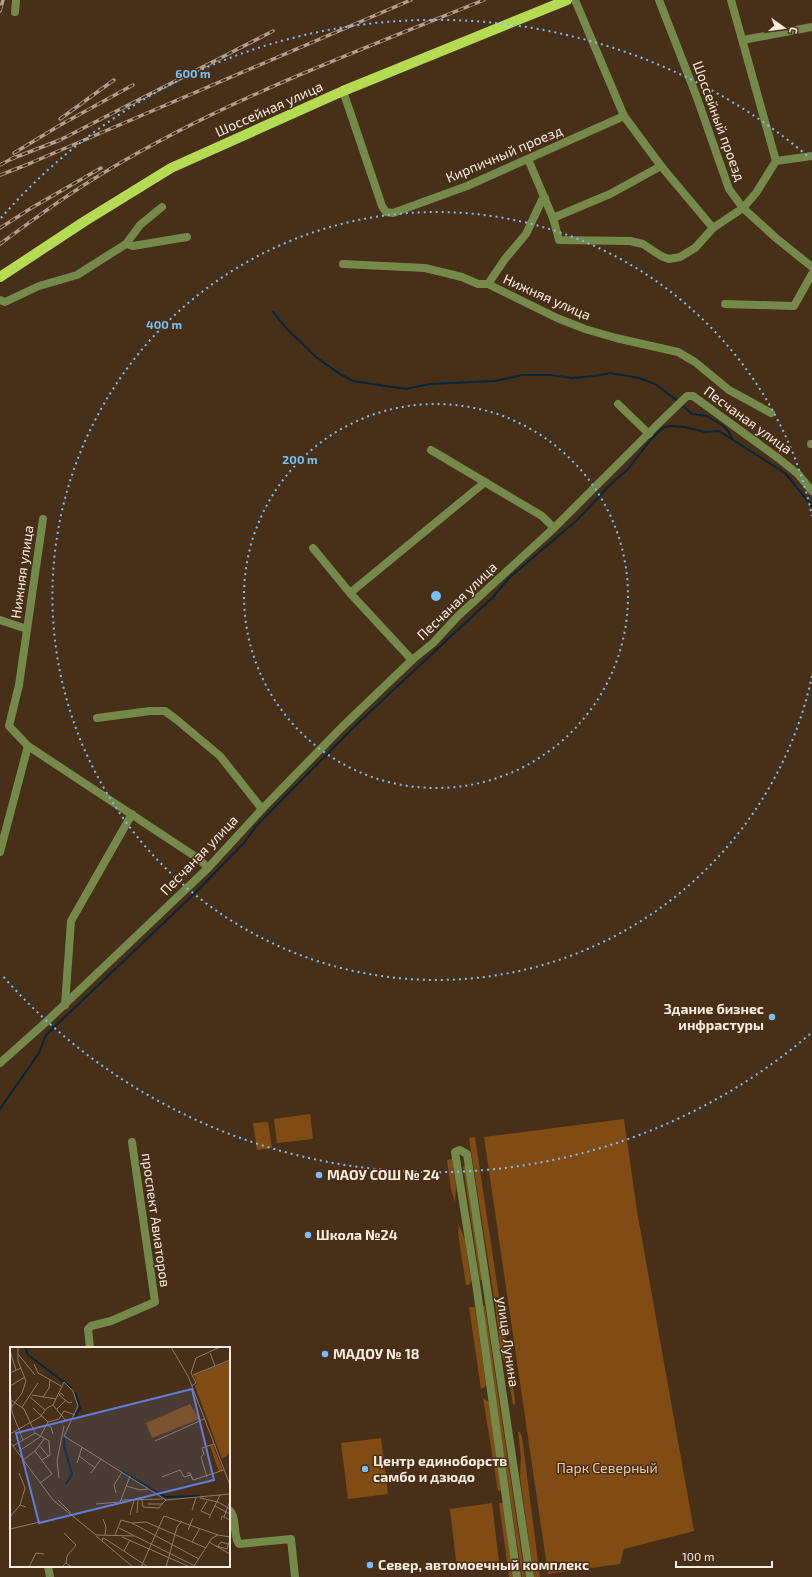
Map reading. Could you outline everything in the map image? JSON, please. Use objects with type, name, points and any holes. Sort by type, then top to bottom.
[{"type":"main road","name":"Шоссейная улица","points":[[0,277],[85,221],[171,168],[344,91],[567,0]]},
{"type":"street","points":[[15,12],[16,0]]},
{"type":"street","points":[[575,0],[624,116],[661,166],[713,228]]},
{"type":"street","name":"Шоссейный проезд","points":[[659,0],[696,94],[729,189],[743,208],[776,238],[812,266]]},
{"type":"street","points":[[528,159],[553,218],[559,240],[630,241],[643,244],[661,256],[669,259],[680,257],[695,248],[713,228],[743,208],[756,193],[776,161],[731,0]]},
{"type":"street","points":[[743,40],[812,27]]},
{"type":"street","name":"Кирпичный проезд","points":[[344,91],[382,206],[386,212],[393,213],[467,186],[624,116]]},
{"type":"street","points":[[776,161],[812,156]]},
{"type":"street","points":[[553,218],[610,194],[661,166]]},
{"type":"street","points":[[488,284],[505,259],[526,234],[542,200],[545,198]]},
{"type":"street","points":[[0,300],[5,302],[39,286],[77,276],[126,244],[140,225],[162,207]]},
{"type":"street","points":[[126,244],[133,246],[186,237]]},
{"type":"street","name":"Нижняя улица","points":[[343,264],[425,268],[462,277],[478,284],[488,284],[557,318],[585,329],[616,338],[678,352],[695,362],[729,390],[771,413]]},
{"type":"street","points":[[725,304],[794,306],[812,274]]},
{"type":"street","name":"Песчаная улица","points":[[0,1063],[65,1005],[208,868],[262,809],[342,727],[412,660],[433,643],[458,616],[554,528],[684,398],[687,396],[692,396],[778,458],[798,474],[812,491]]},
{"type":"street","points":[[618,404],[649,434]]},
{"type":"street","points":[[431,450],[542,516],[554,528]]},
{"type":"street","points":[[350,593],[485,482]]},
{"type":"street","name":"Нижняя улица","points":[[28,746],[8,726],[19,685],[43,519]]},
{"type":"street","points":[[313,548],[350,593],[412,660]]},
{"type":"street","name":"Нижняя улица","points":[[0,620],[27,629]]},
{"type":"street","points":[[97,718],[150,711],[165,711],[178,720],[220,756],[262,809]]},
{"type":"street","points":[[0,852],[28,746],[199,859],[208,868]]},
{"type":"street","points":[[65,1005],[71,921],[132,814]]},
{"type":"street","name":"проспект Авиаторов","points":[[90,1347],[88,1329],[91,1326],[111,1321],[155,1302],[132,1142]]},
{"type":"street","points":[[477,1290],[455,1152],[460,1150],[467,1154],[487,1289]]},
{"type":"street","name":"улица Лунина","points":[[517,1577],[477,1290],[487,1289],[530,1577]]},
{"type":"street","points":[[230,1511],[233,1513],[236,1540],[239,1544],[291,1539],[295,1577]]},
{"type":"street","points":[[48,1567],[50,1577]]},
{"type":"green space","points":[[310,1114],[313,1139],[277,1143],[274,1119]]},
{"type":"green space","name":"Парк Северный","points":[[624,1119],[637,1211],[694,1531],[624,1549],[620,1564],[548,1574],[484,1137]]},
{"type":"green space","points":[[268,1122],[272,1148],[257,1150],[253,1123]]},
{"type":"green space","points":[[475,1137],[499,1297],[494,1298],[469,1138]]},
{"type":"green space","points":[[452,1159],[456,1186],[455,1202],[451,1189],[447,1160]]},
{"type":"green space","points":[[463,1166],[466,1166],[483,1280],[480,1280]]},
{"type":"green space","points":[[459,1225],[465,1240],[471,1281],[469,1285],[466,1285],[458,1233]]},
{"type":"green space","points":[[500,1302],[515,1399],[515,1404],[513,1405],[507,1369],[501,1352],[495,1303]]},
{"type":"green space","points":[[482,1306],[485,1306],[525,1577],[522,1577]]},
{"type":"green space","points":[[469,1307],[475,1307],[486,1383],[485,1387],[481,1389]]},
{"type":"green space","points":[[483,1398],[489,1402],[501,1490],[498,1491]]},
{"type":"green space","points":[[518,1432],[520,1432],[522,1437],[540,1577],[534,1577],[520,1477],[521,1457]]},
{"type":"green space","name":"Центр единоборств самбо и дзюдо","points":[[381,1438],[388,1494],[348,1499],[341,1443]]},
{"type":"green space","points":[[492,1503],[499,1562],[457,1568],[450,1509]]},
{"type":"green space","points":[[499,1503],[503,1503],[504,1505],[514,1577],[509,1577]]},
{"type":"waterway","points":[[273,312],[287,329],[316,357],[340,374],[353,381],[406,389],[430,384],[495,381],[522,375],[550,375],[572,378],[610,373],[639,378],[655,384],[678,401]]},
{"type":"waterway","points":[[681,404],[692,414],[707,416],[722,425],[728,431],[733,440]]},
{"type":"waterway","points":[[0,1109],[39,1053],[46,1035],[193,895],[244,843],[256,826],[357,724],[493,597],[509,578],[577,520],[610,485],[628,469],[652,438],[664,427],[685,427],[705,432],[719,431],[785,473],[812,506]]},
{"type":"railway","points":[[0,11],[3,0]]},
{"type":"railway","points":[[0,175],[411,0]]},
{"type":"railway","points":[[0,244],[91,180],[150,146],[196,122],[291,78],[484,0]]},
{"type":"railway","points":[[11,159],[60,140],[273,31]]},
{"type":"railway","points":[[60,119],[114,80]]},
{"type":"railway","points":[[14,153],[62,124],[133,85]]},
{"type":"railway","points":[[0,165],[15,157]]},
{"type":"railway","points":[[0,228],[33,207],[101,168]]},
{"type":"place","name":"Здание бизнес инфрастуры","points":[[772,1017]]},
{"type":"place","name":"МАОУ СОШ № 24","points":[[319,1175]]},
{"type":"place","name":"Школа №24","points":[[308,1235]]},
{"type":"place","name":"МАДОУ № 18","points":[[325,1354]]},
{"type":"place","name":"Центр единоборств самбо и дзюдо","points":[[365,1469]]},
{"type":"place","name":"Север, автомоечный комплекс","points":[[370,1565]]}]
